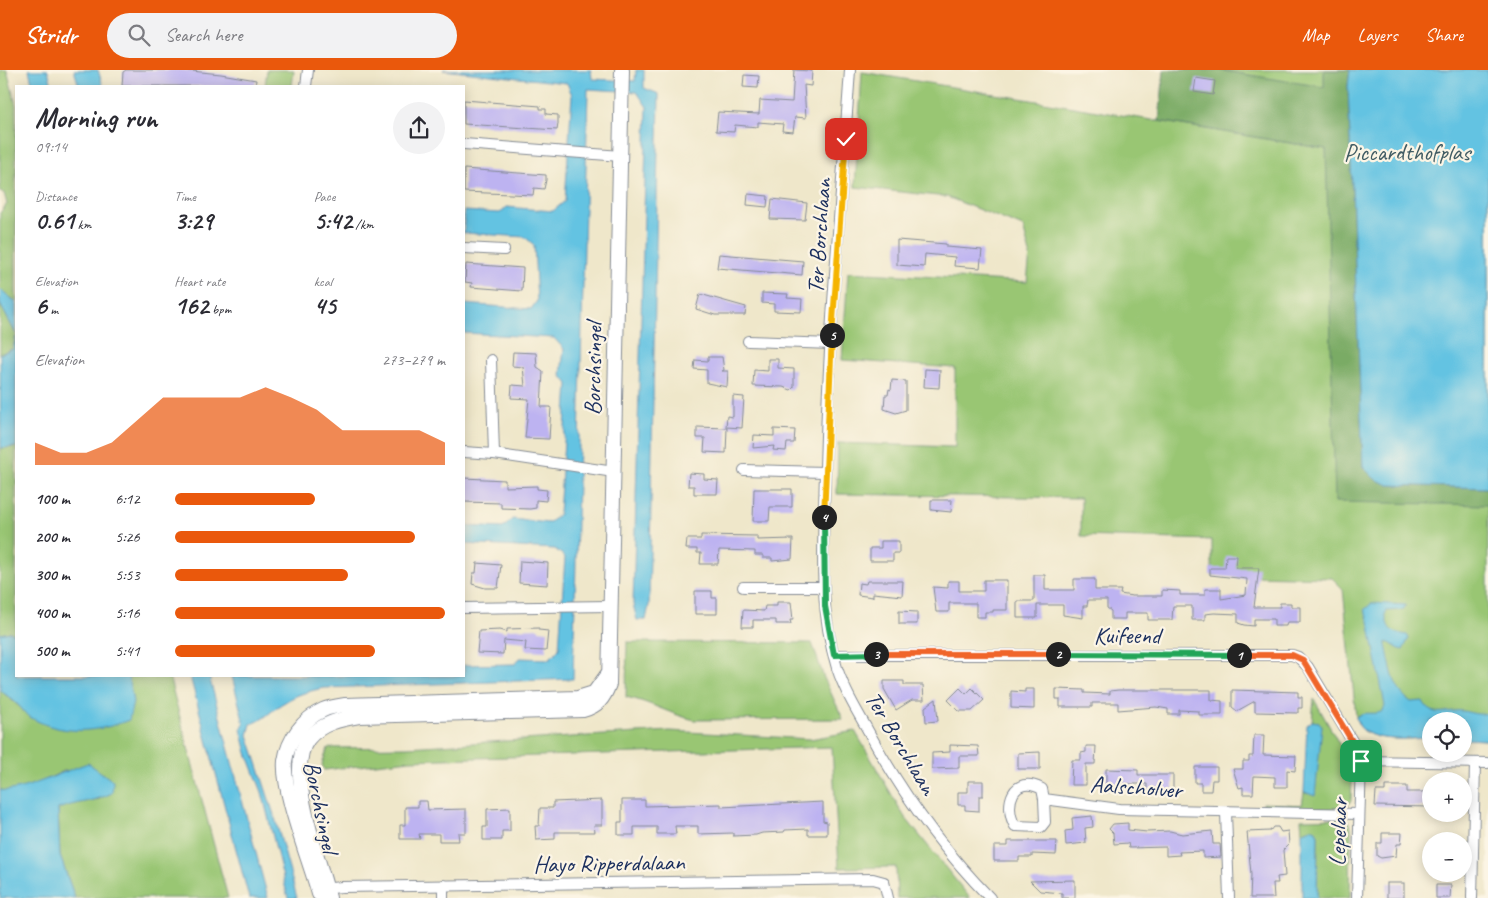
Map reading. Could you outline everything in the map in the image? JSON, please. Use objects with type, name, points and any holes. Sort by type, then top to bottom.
[{"type":"main road","name":"Borchsingel","points":[[323,893],[299,775],[300,754],[308,739],[319,729],[336,720],[360,716],[583,710],[600,702],[606,695],[609,684],[611,606],[622,70]]},
{"type":"street","points":[[306,85],[308,70]]},
{"type":"street","name":"Ter Borchlaan","points":[[850,70],[825,472],[824,587],[827,624],[834,655],[851,701],[882,756],[933,832],[962,869],[990,898]]},
{"type":"street","points":[[465,144],[621,156]]},
{"type":"street","points":[[465,248],[504,250]]},
{"type":"street","points":[[748,341],[832,344]]},
{"type":"street","points":[[491,360],[494,454]]},
{"type":"street","points":[[465,452],[494,454],[556,465],[614,472]]},
{"type":"street","points":[[744,470],[825,472]]},
{"type":"street","points":[[743,587],[824,587]]},
{"type":"street","points":[[465,608],[611,606]]},
{"type":"street","name":"Kuifeend","points":[[834,655],[1298,656],[1308,666],[1358,751],[1361,761]]},
{"type":"street","points":[[1361,761],[1488,763]]},
{"type":"street","name":"Lepelaar","points":[[1357,898],[1361,761]]},
{"type":"street","points":[[1472,898],[1475,763]]},
{"type":"street","points":[[1034,785],[1042,789],[1044,799],[1045,822],[1041,827],[1015,826],[1010,810],[1010,798],[1014,790],[1020,786],[1034,785]]},
{"type":"street","name":"Aalscholver","points":[[1044,799],[1119,809],[1358,814]]},
{"type":"street","points":[[1226,812],[1229,898]]},
{"type":"street","name":"Hayo Ripperdalaan","points":[[323,893],[443,886],[873,879],[884,882],[888,898]]},
{"type":"street","points":[[443,886],[443,898]]},
{"type":"green space","points":[[0,70],[7,70],[15,101],[15,301],[0,289],[0,213],[7,204],[4,193],[0,192]]},
{"type":"green space","points":[[267,70],[294,70],[292,85],[265,85]]},
{"type":"green space","points":[[1164,70],[1218,70],[1324,87],[1324,70],[1350,70],[1348,86],[1363,466],[1389,485],[1488,488],[1488,505],[1335,502],[1326,149],[1159,121]]},
{"type":"green space","points":[[1218,70],[1488,70],[1488,740],[1472,739],[1472,712],[1422,712],[1422,738],[1399,739],[1376,736],[1367,733],[1360,726],[1356,717],[1343,589],[1332,578],[1212,575],[1212,540],[1081,536],[1081,498],[837,494],[838,443],[955,447],[955,368],[842,360],[848,272],[1027,282],[1030,254],[1023,227],[947,197],[855,187],[862,72],[1326,149],[1324,88]]},
{"type":"green space","points":[[0,304],[15,332],[15,339],[13,349],[0,354]]},
{"type":"green space","points":[[15,447],[15,634],[10,632],[0,634],[0,448]]},
{"type":"green space","points":[[627,642],[812,643],[824,678],[843,719],[695,720],[626,697]]},
{"type":"green space","points":[[128,677],[169,677],[228,898],[75,898],[60,856],[58,809],[74,803],[100,799],[66,770],[25,788],[8,791],[0,790],[0,690],[27,715],[133,702]]},
{"type":"green space","points":[[1314,699],[1347,758],[1347,779],[1352,780],[1351,800],[1346,809],[1263,809],[1263,803],[1302,805],[1304,792],[1307,794],[1319,722],[1312,721]]},
{"type":"green space","points":[[670,731],[810,739],[855,731],[904,816],[970,898],[897,898],[896,867],[839,868],[832,747],[410,760],[324,770],[322,764],[328,748],[407,747]]},
{"type":"green space","points":[[1343,818],[1349,821],[1351,827],[1350,898],[1317,898],[1318,835],[1306,829],[1302,832],[1301,819]]},
{"type":"water","points":[[29,70],[48,70],[52,85],[33,85]]},
{"type":"water","points":[[74,70],[98,70],[103,85],[79,85]]},
{"type":"water","points":[[443,70],[591,70],[592,79],[635,81],[636,70],[644,70],[644,88],[659,94],[649,605],[646,620],[637,620],[633,604],[647,107],[637,92],[588,89],[573,679],[323,688],[294,697],[251,724],[248,735],[275,818],[297,898],[288,898],[262,792],[247,753],[241,729],[244,724],[232,677],[465,677],[465,665],[515,664],[520,658],[549,659],[559,649],[565,557],[555,549],[465,544],[465,526],[503,528],[512,519],[549,523],[559,514],[568,384],[561,375],[564,349],[554,338],[465,333],[465,304],[531,309],[537,301],[534,245],[525,237],[465,233],[465,211],[500,213],[507,207],[553,211],[565,201],[572,95],[567,83]]},
{"type":"water","name":"Piccardthofplas","points":[[1350,70],[1488,70],[1488,488],[1389,485],[1375,479],[1363,467],[1348,86]]},
{"type":"water","points":[[0,289],[15,301],[15,332],[0,304]]},
{"type":"water","points":[[15,341],[15,447],[1,448],[0,354],[13,349]]},
{"type":"water","points":[[1372,603],[1406,605],[1403,610],[1387,611],[1385,614],[1391,630],[1407,635],[1409,638],[1403,650],[1386,642],[1386,645],[1393,677],[1400,691],[1411,702],[1423,701],[1427,707],[1436,712],[1422,712],[1422,738],[1399,739],[1376,736],[1367,733],[1360,726],[1356,717],[1383,711],[1385,706],[1369,621],[1364,610]]},
{"type":"water","points":[[10,632],[15,634],[15,677],[128,677],[133,702],[129,720],[104,728],[78,730],[53,727],[28,716],[0,690],[0,634]]},
{"type":"water","points":[[190,677],[209,677],[268,898],[249,898]]},
{"type":"water","points":[[1457,711],[1469,712],[1441,712]]},
{"type":"water","points":[[1472,713],[1488,713],[1488,740],[1472,739]]},
{"type":"water","points":[[1312,721],[1319,722],[1322,726],[1315,796],[1304,792],[1307,725]]},
{"type":"water","points":[[88,763],[113,781],[112,793],[58,809],[60,856],[75,898],[0,898],[0,790],[30,785]]},
{"type":"water","points":[[1311,828],[1316,830],[1318,835],[1317,898],[1302,898],[1302,832]]},
{"type":"building","points":[[126,70],[181,70],[256,80],[255,85],[122,85],[123,72]]},
{"type":"building","points":[[794,70],[812,71],[811,86],[804,85],[806,118],[795,117],[793,132],[782,131],[783,124],[758,122],[758,127],[735,125],[734,132],[716,131],[718,112],[759,114],[760,100],[792,102]]},
{"type":"building","points":[[744,75],[759,76],[758,88],[743,87]]},
{"type":"building","points":[[1196,78],[1215,81],[1213,95],[1194,92]]},
{"type":"building","points":[[465,100],[540,106],[540,109],[546,109],[546,114],[558,115],[557,130],[465,124]]},
{"type":"building","points":[[465,169],[546,175],[544,189],[534,188],[533,195],[465,192]]},
{"type":"building","points":[[748,194],[768,196],[767,207],[747,205]]},
{"type":"building","points":[[772,199],[807,203],[805,220],[770,219]]},
{"type":"building","points":[[897,240],[946,244],[946,247],[982,250],[980,268],[954,266],[955,257],[925,254],[924,267],[897,265]]},
{"type":"building","points":[[719,254],[803,261],[802,275],[717,268]]},
{"type":"building","points":[[466,264],[523,268],[522,291],[471,287],[472,283],[465,282]]},
{"type":"building","points":[[762,293],[788,294],[787,298],[802,299],[801,312],[774,311],[774,304],[762,303]]},
{"type":"building","points":[[700,294],[746,307],[745,315],[715,315],[696,309]]},
{"type":"building","points":[[513,352],[536,353],[537,367],[543,371],[541,407],[551,407],[549,439],[525,438],[529,399],[511,398],[512,385],[525,386],[523,367],[512,366]]},
{"type":"building","points":[[708,357],[722,357],[724,370],[722,371],[728,371],[727,387],[707,383],[707,370],[694,369],[695,360],[708,361]]},
{"type":"building","points":[[768,359],[778,359],[778,368],[794,369],[794,387],[791,390],[783,387],[753,386],[754,370],[768,371]]},
{"type":"building","points":[[925,369],[940,370],[939,388],[924,387]]},
{"type":"building","points":[[892,380],[906,381],[906,410],[896,413],[884,409],[885,395],[888,395],[889,389],[891,390]]},
{"type":"building","points":[[733,396],[744,397],[742,428],[726,427],[727,416],[733,417]]},
{"type":"building","points":[[697,427],[727,428],[726,453],[704,452],[705,438],[697,438]]},
{"type":"building","points":[[774,429],[795,430],[794,443],[787,443],[786,451],[773,450],[774,446],[753,448],[754,435],[774,436]]},
{"type":"building","points":[[689,473],[704,474],[704,479],[718,480],[717,494],[694,494],[694,486],[688,486]]},
{"type":"building","points":[[465,478],[505,480],[505,487],[537,486],[537,489],[547,490],[546,501],[536,500],[536,508],[501,508],[501,503],[465,502]]},
{"type":"building","points":[[754,489],[792,489],[792,507],[770,507],[769,521],[753,521]]},
{"type":"building","points":[[931,500],[952,500],[951,512],[931,510]]},
{"type":"building","points":[[701,535],[757,536],[757,540],[793,539],[792,559],[772,561],[772,558],[763,558],[763,555],[755,555],[755,551],[719,550],[718,564],[700,564],[701,553],[697,553],[697,549],[686,549],[687,539],[701,539]]},
{"type":"building","points":[[881,541],[899,541],[899,553],[893,553],[893,561],[870,561],[870,548],[881,548]]},
{"type":"building","points":[[1226,556],[1237,556],[1236,568],[1259,568],[1254,607],[1280,607],[1280,603],[1291,603],[1291,607],[1300,607],[1300,622],[1287,622],[1286,626],[1274,626],[1274,619],[1254,619],[1254,626],[1244,625],[1238,623],[1238,614],[1214,613],[1205,614],[1205,620],[1192,620],[1192,606],[1173,606],[1172,620],[1148,620],[1148,613],[1125,613],[1125,619],[1111,619],[1111,611],[1107,608],[1107,600],[1088,600],[1087,606],[1083,606],[1083,618],[1063,615],[1063,605],[1037,605],[1037,618],[1017,618],[1017,601],[1034,601],[1034,575],[1045,575],[1045,590],[1074,590],[1074,579],[1095,579],[1095,590],[1121,590],[1120,594],[1132,596],[1162,596],[1162,590],[1180,591],[1180,595],[1205,595],[1205,589],[1221,589],[1221,599],[1246,595],[1247,579],[1210,575],[1210,568],[1225,568]]},
{"type":"building","points":[[520,561],[548,563],[547,585],[519,583]]},
{"type":"building","points":[[477,563],[501,565],[498,588],[485,588],[472,584],[473,573],[476,573]]},
{"type":"building","points":[[984,580],[1007,580],[1007,610],[993,610],[993,612],[985,612],[985,617],[976,617],[976,603],[949,603],[949,612],[936,612],[933,587],[948,588],[948,581],[959,581],[959,591],[984,591]]},
{"type":"building","points":[[867,581],[903,581],[902,596],[873,593],[873,597],[858,595],[859,583],[866,584]]},
{"type":"building","points":[[695,591],[712,591],[712,598],[717,598],[717,614],[695,614]]},
{"type":"building","points":[[777,602],[791,602],[793,620],[790,620],[791,624],[776,624],[776,620],[753,620],[753,627],[742,627],[743,610],[764,611],[765,606],[777,606]]},
{"type":"building","points":[[899,611],[917,612],[917,624],[899,624]]},
{"type":"building","points":[[539,628],[539,630],[548,631],[546,651],[525,650],[526,642],[504,640],[503,654],[477,653],[479,631],[500,630],[507,632],[507,629]]},
{"type":"building","points":[[884,681],[904,681],[904,685],[923,685],[924,700],[912,700],[896,710],[884,689]]},
{"type":"building","points":[[960,688],[966,694],[972,688],[984,700],[972,711],[959,711],[948,700]]},
{"type":"building","points":[[1025,689],[1034,689],[1034,709],[1011,708],[1011,691],[1025,692]]},
{"type":"building","points":[[1056,689],[1084,690],[1084,693],[1110,694],[1110,691],[1118,690],[1211,690],[1211,700],[1222,701],[1222,715],[1199,715],[1199,711],[1179,710],[1179,714],[1168,714],[1168,709],[1156,707],[1118,710],[1118,703],[1092,703],[1092,707],[1060,707],[1060,699],[1056,699]]},
{"type":"building","points":[[1232,690],[1298,692],[1298,697],[1302,697],[1302,708],[1298,708],[1298,713],[1255,712],[1255,701],[1237,711],[1232,707]]},
{"type":"building","points":[[936,699],[938,721],[926,722],[925,707]]},
{"type":"building","points":[[1254,735],[1264,735],[1263,755],[1296,756],[1295,771],[1287,770],[1287,787],[1275,787],[1275,777],[1254,776],[1253,794],[1243,794],[1243,787],[1239,788],[1233,769],[1243,769],[1243,761],[1249,761],[1249,756],[1253,756]]},
{"type":"building","points":[[950,745],[978,746],[979,756],[959,756],[959,768],[932,769],[932,753],[950,752]]},
{"type":"building","points":[[1086,746],[1096,746],[1095,764],[1086,764],[1086,785],[1071,785],[1072,760],[1081,760],[1081,753],[1086,752]]},
{"type":"building","points":[[1040,752],[1040,769],[1018,769],[1018,753]]},
{"type":"building","points":[[1195,767],[1217,767],[1217,780],[1212,780],[1211,791],[1201,791],[1201,783],[1195,783]]},
{"type":"building","points":[[1106,769],[1138,770],[1138,775],[1173,775],[1173,791],[1147,790],[1147,784],[1122,784],[1122,790],[1106,790]]},
{"type":"building","points":[[968,781],[983,781],[983,796],[979,796],[979,811],[965,810],[965,805],[958,805],[958,792],[968,792]]},
{"type":"building","points":[[1385,786],[1407,786],[1407,792],[1422,792],[1422,807],[1375,806],[1376,791],[1385,791]]},
{"type":"building","points":[[602,800],[602,825],[594,825],[595,832],[555,832],[555,839],[536,840],[535,826],[539,826],[540,808],[553,808],[553,802]]},
{"type":"building","points":[[622,800],[645,800],[645,806],[721,804],[721,807],[823,802],[823,821],[827,822],[827,835],[808,835],[808,829],[785,830],[784,832],[756,835],[733,836],[733,833],[698,834],[698,826],[675,826],[676,834],[657,834],[657,827],[634,827],[634,835],[618,835],[618,822],[622,822]]},
{"type":"building","points":[[418,801],[427,801],[428,810],[466,809],[466,833],[458,833],[459,841],[439,841],[439,834],[419,834],[420,839],[400,839],[400,825],[405,825],[405,807],[418,807]]},
{"type":"building","points":[[510,808],[510,831],[502,831],[502,840],[483,840],[483,827],[487,827],[487,809]]},
{"type":"building","points":[[1092,816],[1093,827],[1085,828],[1086,843],[1066,845],[1065,831],[1073,830],[1072,818]]},
{"type":"building","points":[[1128,823],[1128,830],[1147,832],[1170,831],[1182,834],[1212,831],[1213,844],[1220,844],[1221,857],[1203,858],[1203,851],[1179,852],[1180,855],[1166,856],[1166,847],[1129,848],[1128,843],[1114,844],[1113,833],[1109,829],[1113,824]]},
{"type":"building","points":[[1273,827],[1278,827],[1281,832],[1288,831],[1289,844],[1283,850],[1285,876],[1277,877],[1278,883],[1273,883],[1274,898],[1250,898],[1251,874],[1247,832],[1270,831]]},
{"type":"building","points":[[1382,833],[1402,833],[1401,844],[1397,844],[1396,856],[1381,858],[1377,856],[1377,843],[1382,843]]},
{"type":"building","points":[[1008,841],[1057,841],[1056,855],[1032,854],[1032,857],[1019,857],[1019,861],[994,861],[994,846],[1008,846]]},
{"type":"building","points":[[1075,880],[1075,898],[1062,898],[1062,893],[1040,891],[1030,881]]},
{"type":"building","points":[[1387,883],[1404,883],[1404,898],[1387,898]]},
{"type":"building","points":[[1436,885],[1451,885],[1450,898],[1436,898]]},
{"type":"route","points":[[846,139],[827,418],[823,531],[825,606],[834,655],[1298,656],[1308,666],[1358,751],[1361,761]]}]
